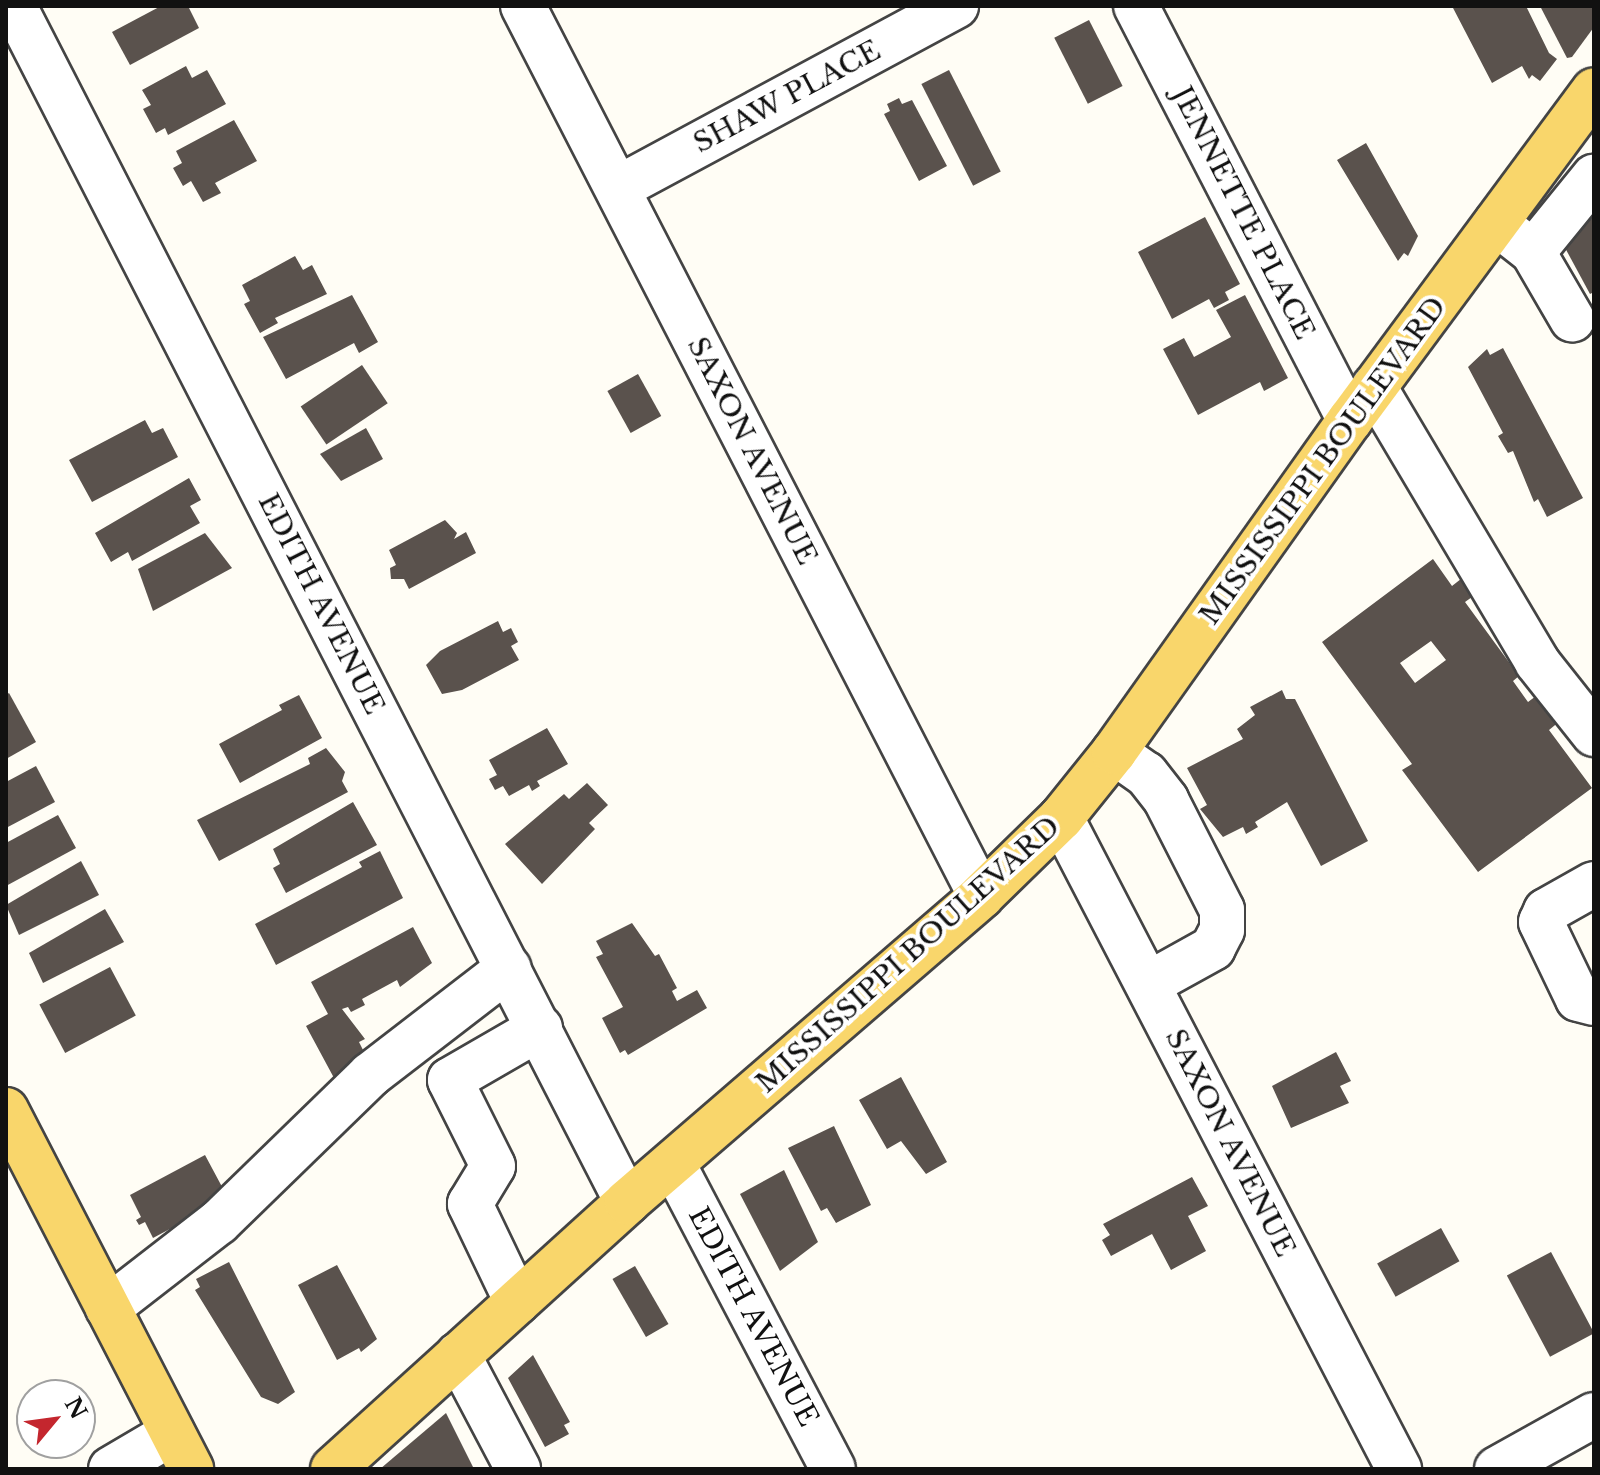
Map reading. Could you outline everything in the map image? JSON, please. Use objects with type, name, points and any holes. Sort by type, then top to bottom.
[{"type":"main road","name":"MISSISSIPPI BOULEVARD","points":[[333,1469],[627,1202],[981,896],[1061,818],[1114,752],[1362,404],[1592,98]]},
{"type":"main road","points":[[6,1110],[182,1451]]},
{"type":"street","name":"EDITH AVENUE","points":[[14,6],[627,1202]]},
{"type":"street","name":"SAXON AVENUE","points":[[523,6],[981,896]]},
{"type":"street","name":"SHAW PLACE","points":[[618,188],[956,6]]},
{"type":"street","name":"JENNETTE PLACE","points":[[1136,6],[1362,404],[1537,662],[1594,734]]},
{"type":"street","points":[[1533,252],[1594,177]]},
{"type":"street","points":[[1496,223],[1533,252],[1572,319]]},
{"type":"street","points":[[1114,752],[1146,774],[1166,800],[1222,910],[1222,930],[1213,948],[1148,984]]},
{"type":"street","name":"SAXON AVENUE","points":[[1061,818],[1399,1469]]},
{"type":"street","points":[[1594,884],[1546,911],[1541,922],[1578,999],[1594,1003]]},
{"type":"street","points":[[108,1308],[219,1222],[370,1075],[509,968]]},
{"type":"street","points":[[517,1302],[470,1204],[493,1166],[450,1080],[540,1028]]},
{"type":"street","name":"EDITH AVENUE","points":[[673,1164],[833,1469]]},
{"type":"street","points":[[458,1355],[518,1469]]},
{"type":"street","points":[[1497,1469],[1594,1415]]},
{"type":"street","points":[[111,1469],[182,1451]]},
{"type":"building","points":[[161,6],[188,6],[199,28],[130,65],[112,32]]},
{"type":"building","points":[[1452,6],[1526,6],[1549,53],[1557,59],[1540,81],[1532,75],[1529,79],[1522,66],[1492,83]]},
{"type":"building","points":[[1540,6],[1594,6],[1594,27],[1572,57],[1567,58]]},
{"type":"building","points":[[1089,20],[1123,86],[1088,104],[1054,38]]},
{"type":"building","points":[[186,66],[192,78],[207,70],[226,104],[168,135],[165,128],[156,133],[143,109],[151,105],[142,90]]},
{"type":"building","points":[[949,70],[1001,172],[973,186],[921,84]]},
{"type":"building","points":[[899,98],[902,104],[912,100],[947,166],[919,181],[884,114],[890,111],[887,104]]},
{"type":"building","points":[[234,120],[257,161],[215,183],[221,193],[203,202],[191,181],[183,186],[173,168],[182,163],[176,151]]},
{"type":"building","points":[[1366,143],[1418,236],[1408,256],[1404,253],[1398,261],[1337,160]]},
{"type":"building","points":[[1594,213],[1594,292],[1590,294],[1557,233]]},
{"type":"building","points":[[1205,217],[1240,284],[1225,292],[1229,300],[1214,308],[1209,299],[1172,319],[1138,252]]},
{"type":"building","points":[[295,256],[303,270],[312,265],[327,294],[275,318],[278,323],[260,333],[244,304],[250,301],[242,285]]},
{"type":"building","points":[[352,295],[378,342],[359,353],[354,343],[286,379],[263,337]]},
{"type":"building","points":[[1245,295],[1288,378],[1264,391],[1260,382],[1198,415],[1163,349],[1184,338],[1194,357],[1231,337],[1216,310]]},
{"type":"building","points":[[1503,348],[1583,498],[1547,517],[1538,499],[1534,502],[1513,451],[1508,453],[1498,436],[1503,433],[1468,367],[1487,349],[1490,355]]},
{"type":"building","points":[[362,365],[388,403],[326,445],[301,406]]},
{"type":"building","points":[[638,374],[661,416],[631,433],[607,391]]},
{"type":"building","points":[[145,420],[152,433],[163,428],[178,457],[92,502],[69,460]]},
{"type":"building","points":[[366,428],[383,459],[341,481],[320,454]]},
{"type":"building","points":[[189,478],[201,500],[190,506],[200,523],[132,561],[128,552],[111,562],[95,533]]},
{"type":"building","points":[[445,520],[457,533],[454,539],[466,532],[476,553],[409,589],[404,579],[391,579],[390,568],[396,565],[389,550]]},
{"type":"building","points":[[205,533],[232,568],[153,611],[138,569]]},
{"type":"building","points":[[1433,559],[1452,586],[1466,575],[1479,592],[1465,602],[1519,676],[1513,681],[1528,702],[1540,693],[1560,721],[1549,730],[1592,788],[1478,872],[1402,770],[1412,764],[1322,642]],"holes":[[[1431,641],[1446,660],[1415,683],[1400,663]]]},
{"type":"building","points":[[498,621],[503,632],[511,628],[518,642],[511,646],[519,660],[462,690],[442,694],[426,665],[440,651]]},
{"type":"building","points":[[1282,690],[1286,699],[1295,699],[1368,841],[1321,866],[1287,802],[1255,822],[1258,827],[1246,834],[1243,827],[1223,837],[1200,809],[1207,805],[1187,768],[1243,739],[1237,729],[1255,715],[1250,707]]},
{"type":"building","points":[[9,693],[36,742],[6,759],[6,695]]},
{"type":"building","points":[[299,695],[322,738],[240,783],[219,744],[282,710],[279,705]]},
{"type":"building","points":[[547,728],[568,764],[537,781],[540,786],[532,791],[529,785],[509,796],[503,786],[495,790],[489,779],[497,775],[489,760]]},
{"type":"building","points":[[326,748],[345,772],[342,781],[348,792],[219,861],[197,820],[310,764],[308,758]]},
{"type":"building","points":[[36,766],[55,802],[6,828],[6,782]]},
{"type":"building","points":[[587,783],[608,805],[589,823],[595,829],[542,884],[505,844],[564,794],[569,799]]},
{"type":"building","points":[[353,802],[377,845],[286,893],[273,868],[280,864],[273,849]]},
{"type":"building","points":[[58,815],[76,848],[6,886],[6,843]]},
{"type":"building","points":[[380,851],[403,898],[276,965],[255,924],[362,867],[359,862]]},
{"type":"building","points":[[81,861],[99,895],[19,935],[6,905]]},
{"type":"building","points":[[105,909],[124,942],[43,983],[29,953]]},
{"type":"building","points":[[632,923],[655,956],[659,954],[677,988],[672,991],[677,1001],[697,990],[707,1008],[628,1055],[625,1050],[620,1053],[602,1018],[623,1007],[596,957],[603,954],[596,941]]},
{"type":"building","points":[[413,927],[432,963],[400,987],[397,980],[362,999],[365,1005],[351,1012],[348,1007],[342,1009],[365,1039],[359,1042],[368,1060],[334,1078],[306,1026],[328,1014],[311,982]]},
{"type":"building","points":[[110,967],[136,1016],[65,1053],[39,1005]]},
{"type":"building","points":[[1336,1052],[1351,1081],[1340,1086],[1349,1103],[1291,1128],[1272,1086]]},
{"type":"building","points":[[901,1077],[947,1162],[926,1174],[901,1141],[887,1149],[859,1100]]},
{"type":"building","points":[[834,1126],[871,1205],[836,1223],[827,1208],[821,1211],[788,1148]]},
{"type":"building","points":[[205,1155],[228,1198],[153,1238],[145,1222],[139,1225],[136,1220],[141,1217],[130,1195]]},
{"type":"building","points":[[784,1170],[818,1242],[780,1271],[740,1194]]},
{"type":"building","points":[[1192,1177],[1208,1206],[1188,1216],[1206,1251],[1171,1270],[1152,1234],[1111,1256],[1102,1240],[1110,1235],[1103,1224]]},
{"type":"building","points":[[1441,1228],[1459,1261],[1396,1297],[1377,1263]]},
{"type":"building","points":[[1551,1252],[1594,1333],[1550,1357],[1507,1275]]},
{"type":"building","points":[[229,1262],[295,1392],[278,1404],[261,1397],[195,1290],[200,1287],[196,1279]]},
{"type":"building","points":[[337,1265],[377,1339],[361,1352],[359,1348],[337,1360],[298,1285]]},
{"type":"building","points":[[635,1266],[668,1324],[646,1337],[612,1279]]},
{"type":"building","points":[[533,1355],[570,1422],[564,1425],[569,1434],[545,1447],[508,1378]]},
{"type":"building","points":[[446,1413],[474,1469],[380,1469]]}]
